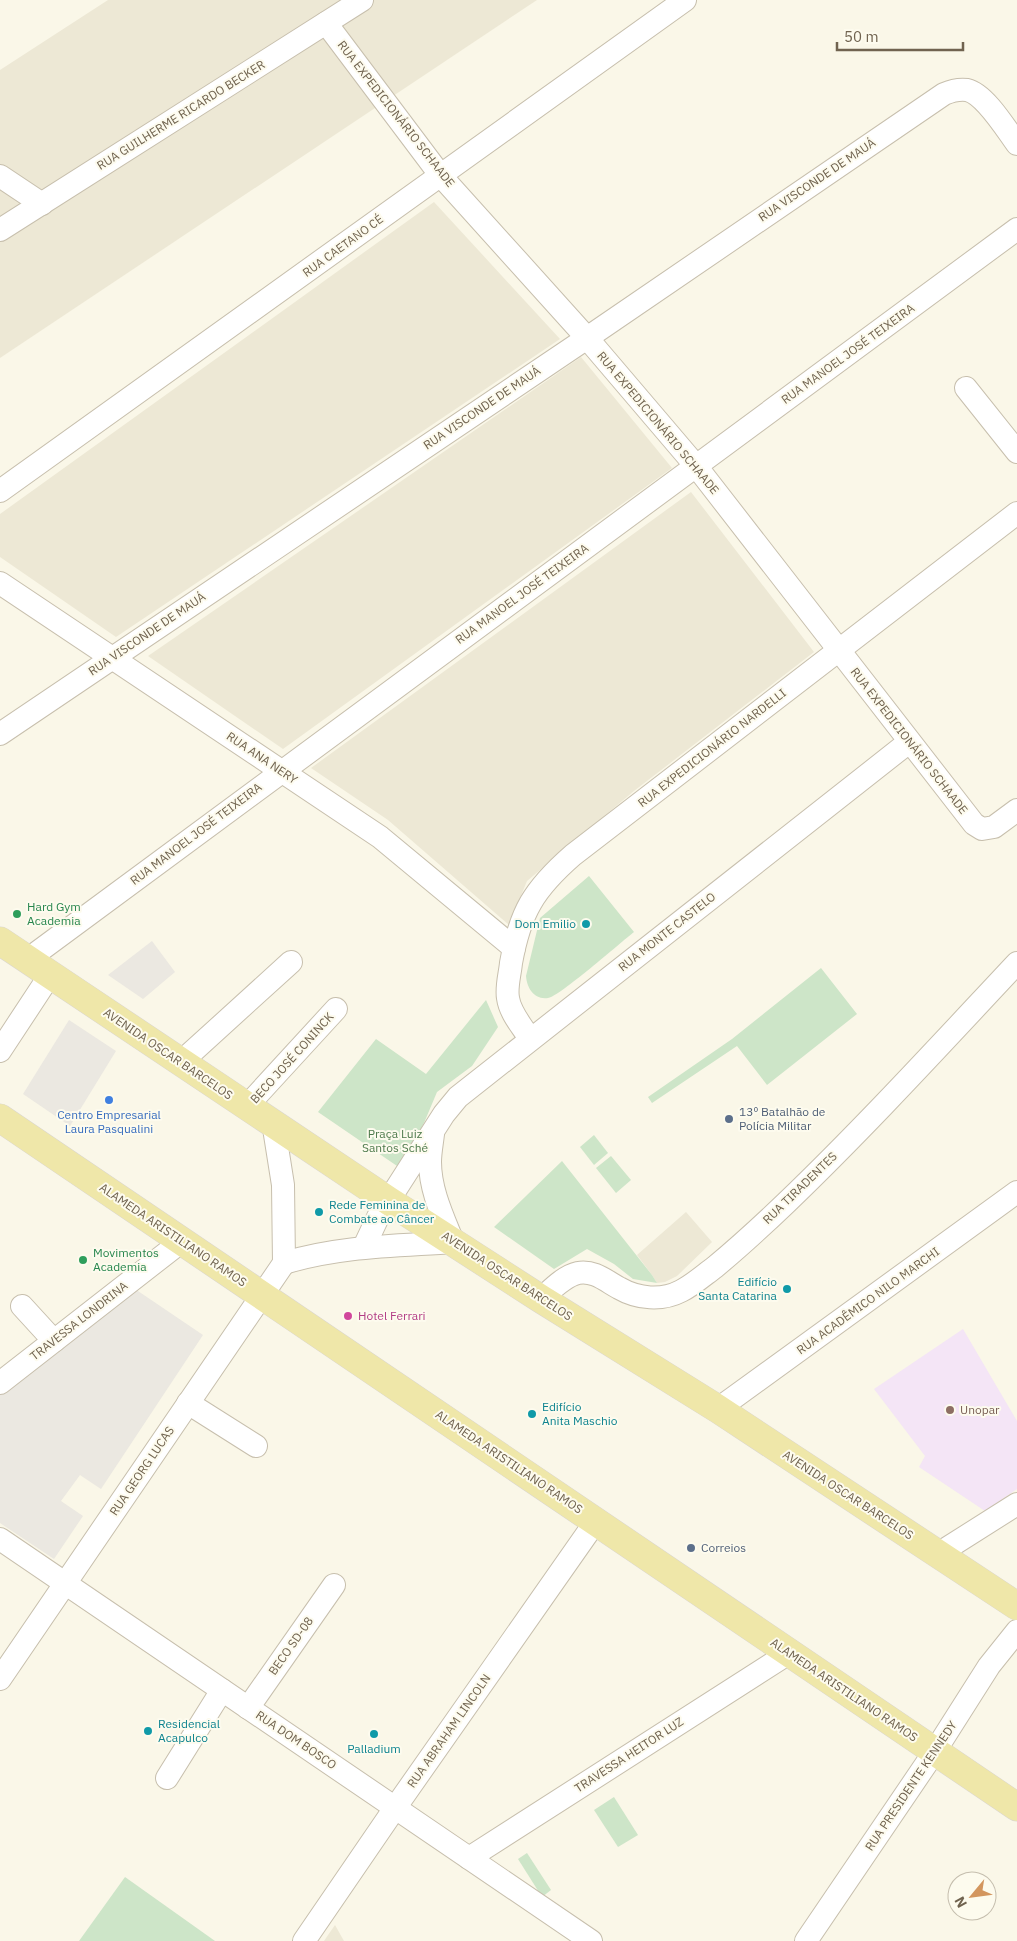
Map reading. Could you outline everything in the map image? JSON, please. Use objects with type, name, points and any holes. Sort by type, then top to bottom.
[{"type":"main road","name":"AVENIDA OSCAR BARCELOS","points":[[0,942],[453,1242],[718,1410],[1017,1606]]},
{"type":"main road","name":"ALAMEDA ARISTILIANO RAMOS","points":[[0,1118],[1017,1807]]},
{"type":"street","name":"RUA GUILHERME RICARDO BECKER","points":[[0,230],[362,0]]},
{"type":"street","name":"RUA CAETANO CÉ","points":[[0,491],[685,0]]},
{"type":"street","name":"RUA EXPEDICIONÁRIO SCHAADE","points":[[326,23],[441,176],[587,338],[696,466],[974,824],[982,829],[994,827],[1017,810]]},
{"type":"street","name":"RUA VISCONDE DE MAUÁ","points":[[0,734],[587,338],[944,94],[955,90],[967,90],[977,94],[1017,144]]},
{"type":"street","points":[[0,176],[42,204]]},
{"type":"street","name":"RUA MANOEL JOSÉ TEIXEIRA","points":[[27,960],[1017,229]]},
{"type":"street","points":[[966,388],[1017,452]]},
{"type":"street","name":"RUA EXPEDICIONÁRIO NARDELLI","points":[[530,1039],[514,1014],[508,999],[508,985],[514,948],[522,919],[532,898],[557,869],[1017,513]]},
{"type":"street","name":"RUA ANA NERY","points":[[0,583],[380,838],[514,948]]},
{"type":"street","name":"RUA MONTE CASTELO","points":[[364,1247],[378,1217],[450,1104],[909,742]]},
{"type":"street","points":[[181,1062],[291,962]]},
{"type":"street","name":"RUA TIRADENTES","points":[[541,1299],[554,1287],[577,1274],[589,1273],[600,1276],[621,1289],[647,1298],[665,1297],[681,1291],[696,1281],[740,1245],[822,1169],[1017,963]]},
{"type":"street","points":[[0,1051],[50,975]]},
{"type":"street","name":"BECO JOSÉ CONINCK","points":[[247,1106],[336,1009]]},
{"type":"street","points":[[273,1122],[283,1185],[284,1263],[314,1254],[364,1247],[453,1242]]},
{"type":"street","name":"RUA MONTE CASTELO","points":[[434,1131],[430,1162],[433,1184],[439,1207],[453,1242]]},
{"type":"street","name":"RUA ACADÊMICO NILO MARCHI","points":[[718,1410],[1017,1192]]},
{"type":"street","name":"TRAVESSA LONDRINA","points":[[0,1383],[182,1241]]},
{"type":"street","name":"RUA GEORG LUCAS","points":[[0,1679],[284,1263]]},
{"type":"street","points":[[22,1306],[54,1341]]},
{"type":"street","points":[[188,1402],[256,1446]]},
{"type":"street","points":[[938,1554],[1017,1504]]},
{"type":"street","name":"RUA ABRAHAM LINCOLN","points":[[304,1941],[596,1522]]},
{"type":"street","name":"RUA DOM BOSCO","points":[[0,1539],[591,1941]]},
{"type":"street","name":"BECO SD-08","points":[[248,1708],[334,1584]]},
{"type":"street","name":"RUA PRESIDENTE KENNEDY","points":[[806,1941],[935,1751],[989,1666],[1017,1631]]},
{"type":"street","name":"TRAVESSA HEITOR LUZ","points":[[469,1858],[789,1653]]},
{"type":"street","points":[[167,1778],[222,1690]]},
{"type":"shaded area","points":[[108,0],[537,0],[0,358],[0,70]]},
{"type":"shaded area","points":[[434,202],[560,339],[116,637],[0,557],[0,514]]},
{"type":"shaded area","points":[[581,357],[672,468],[283,749],[148,656]]},
{"type":"shaded area","points":[[691,492],[814,652],[634,791],[527,881],[509,925],[388,820],[311,768]]},
{"type":"shaded area","points":[[152,941],[175,972],[143,999],[108,975]]},
{"type":"shaded area","points":[[69,1020],[116,1051],[70,1126],[23,1094]]},
{"type":"shaded area","points":[[686,1212],[712,1242],[677,1276],[665,1282],[657,1283],[637,1255]]},
{"type":"shaded area","points":[[135,1289],[203,1335],[101,1489],[80,1475],[61,1501],[83,1516],[54,1559],[0,1523],[0,1392]]},
{"type":"shaded area","name":"Unopar","points":[[963,1329],[1017,1421],[1017,1489],[985,1511],[919,1467],[925,1456],[874,1389]]},
{"type":"shaded area","points":[[335,1925],[344,1941],[324,1941],[326,1938]]},
{"type":"green space","points":[[589,876],[634,932],[564,989],[548,998],[539,997],[530,989],[526,976],[540,918]]},
{"type":"green space","points":[[821,968],[857,1014],[767,1085],[737,1046],[652,1103],[648,1097],[732,1039]]},
{"type":"green space","name":"Praça Luiz Santos Sché","points":[[486,1000],[498,1027],[472,1066],[437,1092],[424,1123],[400,1168],[318,1112],[376,1039],[426,1074]]},
{"type":"green space","points":[[594,1135],[608,1153],[594,1165],[580,1147]]},
{"type":"green space","points":[[611,1156],[631,1180],[616,1193],[596,1168]]},
{"type":"green space","points":[[562,1161],[657,1283],[633,1279],[614,1264],[587,1249],[554,1269],[494,1227]]},
{"type":"green space","points":[[614,1797],[638,1835],[618,1847],[594,1810]]},
{"type":"green space","points":[[527,1853],[551,1890],[542,1897],[518,1859]]},
{"type":"green space","points":[[125,1877],[215,1941],[79,1941]]},
{"type":"place","name":"Hard Gym Academia","points":[[17,914]]},
{"type":"place","name":"Dom Emilio","points":[[586,924]]},
{"type":"place","name":"Centro Empresarial Laura Pasqualini","points":[[109,1100]]},
{"type":"place","name":"13º Batalhão de Polícia Militar","points":[[729,1119]]},
{"type":"place","name":"Rede Feminina de Combate ao Câncer","points":[[319,1212]]},
{"type":"place","name":"Movimentos Academia","points":[[83,1260]]},
{"type":"place","name":"Edifício Santa Catarina","points":[[787,1289]]},
{"type":"place","name":"Hotel Ferrari","points":[[348,1316]]},
{"type":"place","name":"Unopar","points":[[950,1410]]},
{"type":"place","name":"Edifício Anita Maschio","points":[[532,1414]]},
{"type":"place","name":"Correios","points":[[691,1548]]},
{"type":"place","name":"Residencial Acapulco","points":[[148,1731]]},
{"type":"place","name":"Palladium","points":[[374,1734]]}]
